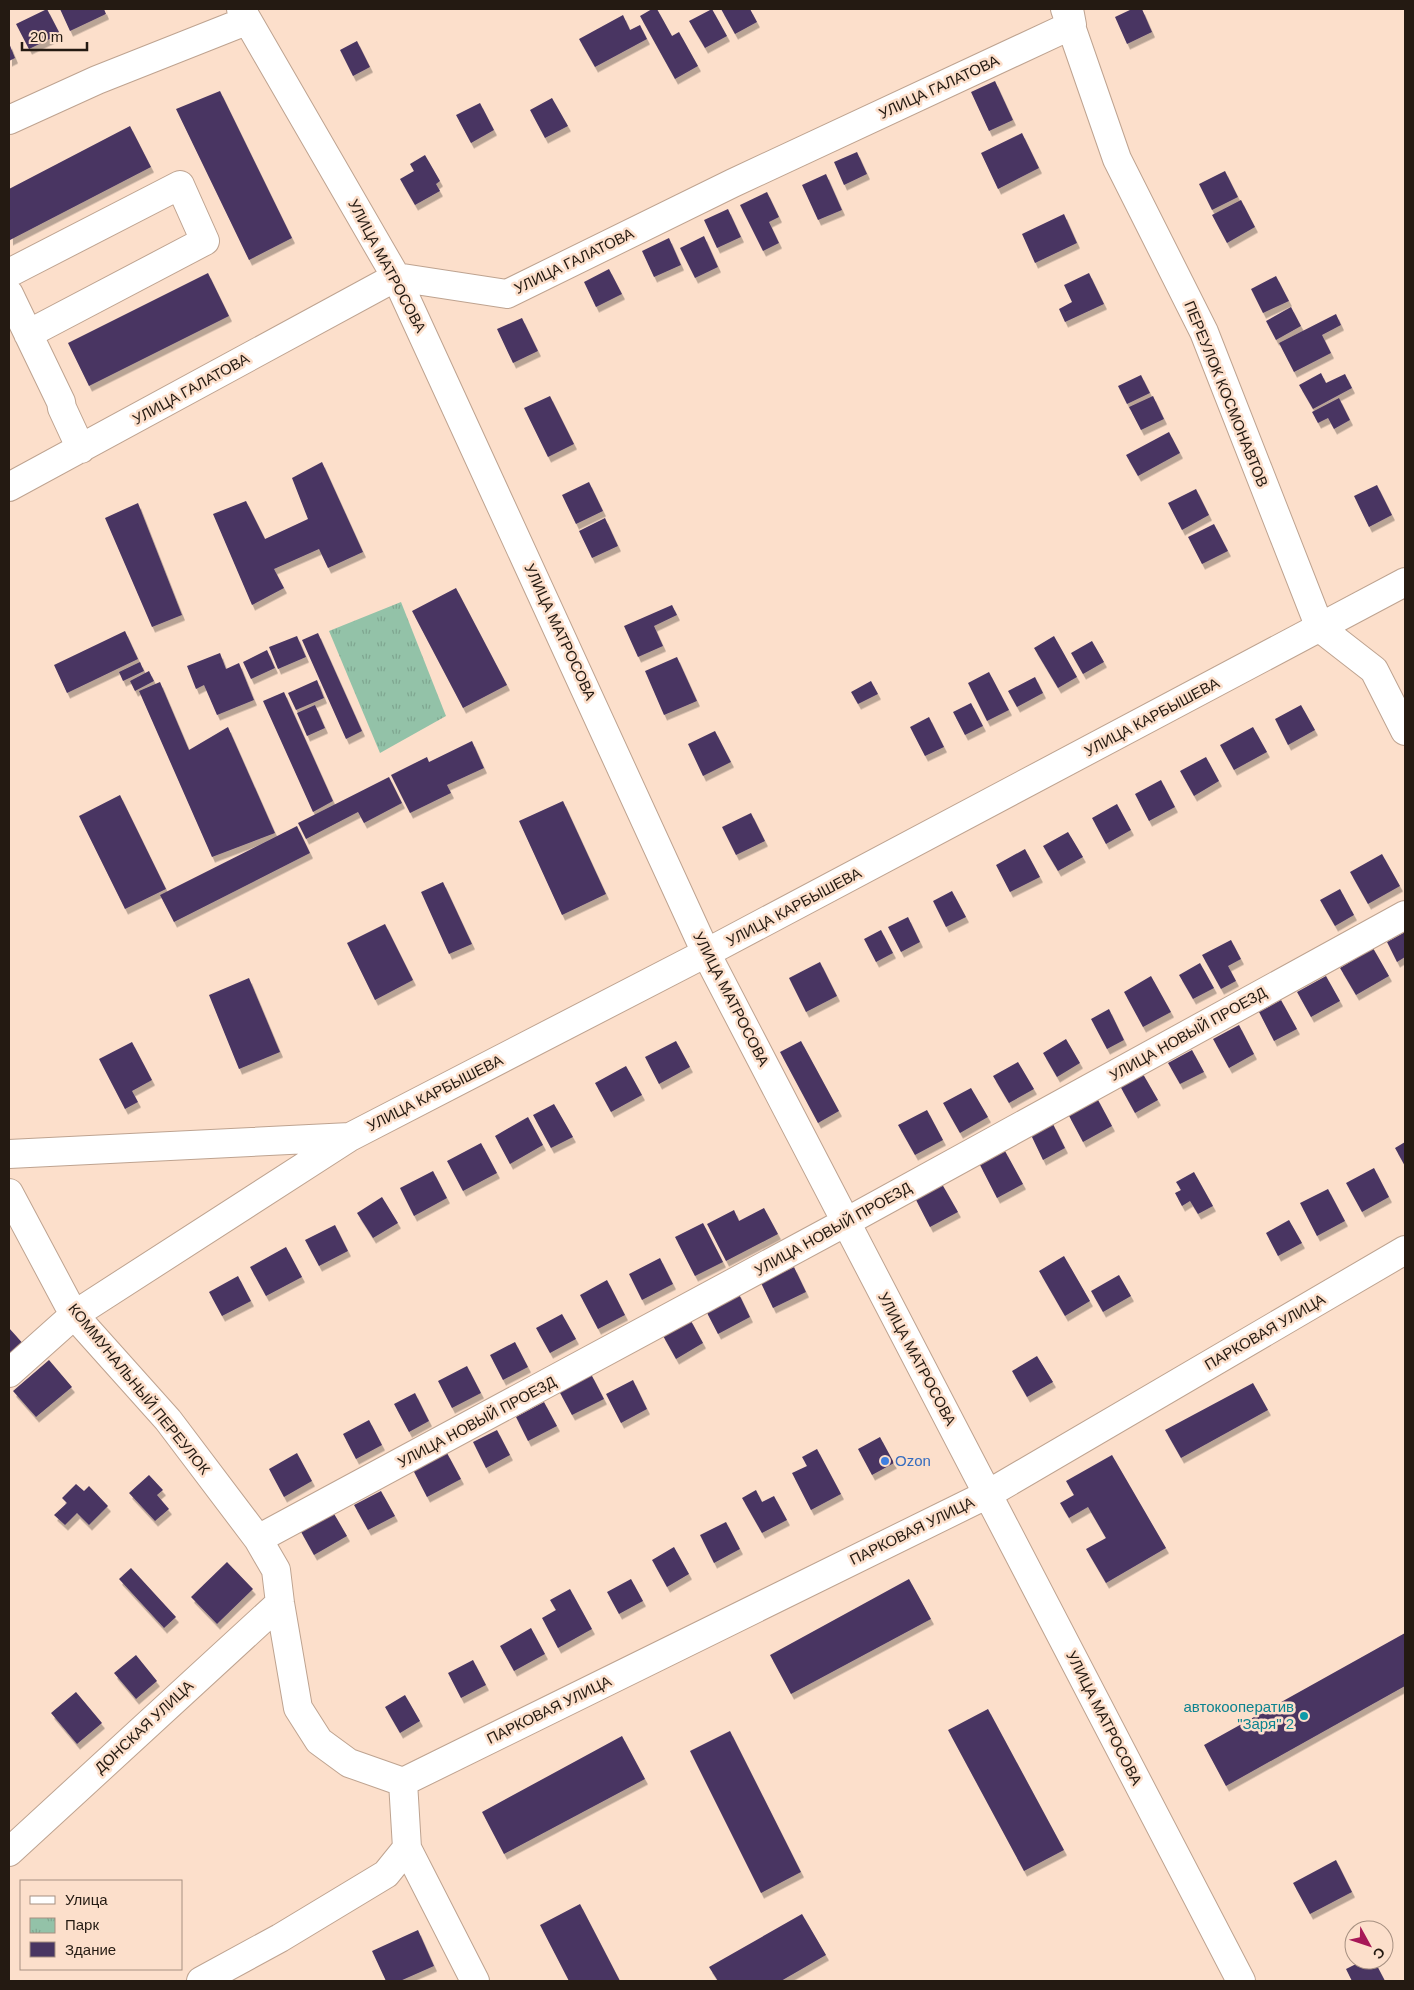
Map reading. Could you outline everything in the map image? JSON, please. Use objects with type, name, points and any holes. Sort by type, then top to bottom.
[{"type":"street","name":"УЛИЦА ГАЛАТОВА","points":[[9,487],[396,277],[507,294],[733,183],[1068,14]]},
{"type":"street","name":"ПЕРЕУЛОК КОСМОНАВТОВ","points":[[1068,14],[1116,159],[1204,332],[1320,628]]},
{"type":"street","name":"УЛИЦА МАТРОСОВА","points":[[244,15],[396,277],[706,953],[1241,1981]]},
{"type":"street","points":[[9,120],[244,15]]},
{"type":"street","points":[[9,273],[180,185],[205,242],[28,334]]},
{"type":"street","points":[[9,294],[61,402],[81,449]]},
{"type":"street","name":"УЛИЦА КАРБЫШЕВА","points":[[9,1154],[350,1137],[706,953],[1405,582]]},
{"type":"street","points":[[1320,628],[1374,670],[1405,731]]},
{"type":"street","name":"УЛИЦА НОВЫЙ ПРОЕЗД","points":[[258,1540],[846,1222],[1405,915]]},
{"type":"street","points":[[9,1373],[74,1315],[350,1137]]},
{"type":"street","name":"КОММУНАЛЬНЫЙ ПЕРЕУЛОК","points":[[9,1193],[74,1315],[168,1420],[258,1540],[276,1570],[298,1708],[319,1741],[349,1763],[403,1782]]},
{"type":"street","name":"ПАРКОВАЯ УЛИЦА","points":[[403,1782],[988,1494],[1405,1250]]},
{"type":"street","name":"ДОНСКАЯ УЛИЦА","points":[[9,1852],[280,1603]]},
{"type":"street","points":[[403,1782],[407,1848],[475,1981]]},
{"type":"street","points":[[201,1981],[280,1938],[386,1874],[407,1848]]},
{"type":"green space","points":[[401,602],[446,716],[380,753],[329,631]]},
{"type":"building","points":[[47,9],[60,34],[29,49],[16,24]]},
{"type":"building","points":[[60,9],[104,9],[106,14],[70,31]]},
{"type":"building","points":[[652,9],[657,9],[672,36],[679,32],[698,66],[675,79],[640,16]]},
{"type":"building","points":[[712,9],[727,36],[705,48],[689,21]]},
{"type":"building","points":[[721,9],[750,9],[757,22],[735,34]]},
{"type":"building","points":[[1132,9],[1142,9],[1152,32],[1127,44],[1115,17]]},
{"type":"building","points":[[623,15],[630,30],[640,25],[647,39],[595,67],[579,39]]},
{"type":"building","points":[[357,41],[370,67],[353,76],[340,50]]},
{"type":"building","points":[[9,43],[15,58],[9,61]]},
{"type":"building","points":[[995,81],[1013,120],[989,131],[971,92]]},
{"type":"building","points":[[220,91],[292,238],[249,260],[176,109]]},
{"type":"building","points":[[552,98],[568,126],[545,138],[530,110]]},
{"type":"building","points":[[480,103],[494,130],[471,143],[456,115]]},
{"type":"building","points":[[130,126],[151,167],[10,240],[9,189]]},
{"type":"building","points":[[1022,133],[1039,168],[998,189],[981,153]]},
{"type":"building","points":[[857,152],[867,174],[844,185],[834,162]]},
{"type":"building","points":[[425,155],[440,181],[436,184],[440,191],[415,205],[400,179],[414,171],[410,164]]},
{"type":"building","points":[[1225,171],[1238,197],[1212,210],[1199,184]]},
{"type":"building","points":[[826,174],[842,210],[818,220],[802,185]]},
{"type":"building","points":[[767,192],[779,217],[769,222],[779,243],[763,251],[740,205]]},
{"type":"building","points":[[1241,200],[1255,227],[1227,243],[1212,215]]},
{"type":"building","points":[[728,209],[741,237],[717,248],[704,220]]},
{"type":"building","points":[[1064,214],[1077,243],[1035,263],[1022,234]]},
{"type":"building","points":[[704,236],[718,267],[695,278],[680,248]]},
{"type":"building","points":[[669,238],[681,265],[654,277],[642,251]]},
{"type":"building","points":[[609,269],[622,294],[596,307],[584,282]]},
{"type":"building","points":[[208,273],[229,316],[89,386],[68,343]]},
{"type":"building","points":[[1089,273],[1104,304],[1065,322],[1059,309],[1072,302],[1064,285]]},
{"type":"building","points":[[1276,276],[1289,301],[1263,313],[1251,289]]},
{"type":"building","points":[[1291,307],[1301,326],[1276,340],[1266,321]]},
{"type":"building","points":[[1336,314],[1341,325],[1322,335],[1331,353],[1294,372],[1279,343]]},
{"type":"building","points":[[522,318],[538,351],[513,363],[497,329]]},
{"type":"building","points":[[1321,373],[1326,383],[1345,374],[1352,388],[1313,409],[1299,385]]},
{"type":"building","points":[[1141,375],[1150,393],[1127,404],[1118,386]]},
{"type":"building","points":[[550,396],[574,444],[548,457],[524,408]]},
{"type":"building","points":[[1153,396],[1164,419],[1141,430],[1129,407]]},
{"type":"building","points":[[1339,398],[1350,420],[1334,429],[1328,418],[1318,423],[1312,412]]},
{"type":"building","points":[[1169,432],[1180,453],[1138,476],[1126,455]]},
{"type":"building","points":[[322,462],[363,552],[328,568],[319,549],[274,569],[284,588],[252,605],[213,514],[246,501],[265,539],[308,519],[292,478]]},
{"type":"building","points":[[589,482],[603,511],[576,524],[562,495]]},
{"type":"building","points":[[1377,485],[1392,515],[1369,527],[1354,496]]},
{"type":"building","points":[[1196,489],[1209,515],[1182,530],[1168,503]]},
{"type":"building","points":[[138,503],[182,615],[152,627],[105,518]]},
{"type":"building","points":[[605,518],[618,546],[592,558],[579,531]]},
{"type":"building","points":[[1214,524],[1228,551],[1202,564],[1188,537]]},
{"type":"building","points":[[456,588],[507,685],[463,708],[412,611]]},
{"type":"building","points":[[672,605],[677,615],[654,626],[663,646],[638,657],[624,626]]},
{"type":"building","points":[[125,631],[138,659],[67,693],[54,665]]},
{"type":"building","points":[[318,633],[362,731],[346,739],[302,640]]},
{"type":"building","points":[[297,636],[306,657],[278,669],[269,647]]},
{"type":"building","points":[[1054,636],[1077,677],[1058,688],[1034,648]]},
{"type":"building","points":[[1092,641],[1104,662],[1083,674],[1071,653]]},
{"type":"building","points":[[267,650],[275,668],[251,679],[243,662]]},
{"type":"building","points":[[220,653],[226,669],[239,663],[254,700],[217,715],[204,685],[196,689],[187,666]]},
{"type":"building","points":[[677,657],[697,701],[664,715],[645,671]]},
{"type":"building","points":[[140,662],[144,671],[123,681],[119,672]]},
{"type":"building","points":[[149,671],[154,681],[135,691],[130,681]]},
{"type":"building","points":[[989,672],[1009,710],[987,721],[968,683]]},
{"type":"building","points":[[1035,677],[1043,693],[1017,707],[1008,691]]},
{"type":"building","points":[[317,680],[324,698],[296,710],[288,693]]},
{"type":"building","points":[[871,681],[878,694],[858,704],[851,692]]},
{"type":"building","points":[[160,682],[189,750],[228,727],[275,833],[212,857],[139,691]]},
{"type":"building","points":[[284,692],[333,801],[313,812],[263,701]]},
{"type":"building","points":[[971,703],[983,726],[965,735],[953,712]]},
{"type":"building","points":[[315,705],[325,728],[307,736],[297,713]]},
{"type":"building","points":[[1301,705],[1315,730],[1288,745],[1275,719]]},
{"type":"building","points":[[929,717],[944,747],[925,756],[910,727]]},
{"type":"building","points":[[1253,727],[1267,752],[1234,770],[1220,745]]},
{"type":"building","points":[[715,731],[731,762],[703,776],[688,744]]},
{"type":"building","points":[[472,741],[484,768],[447,785],[451,793],[410,813],[391,775],[427,757],[429,762]]},
{"type":"building","points":[[1206,757],[1219,781],[1194,796],[1180,771]]},
{"type":"building","points":[[389,777],[402,803],[364,823],[358,812],[306,839],[298,823]]},
{"type":"building","points":[[1161,780],[1175,807],[1149,821],[1135,794]]},
{"type":"building","points":[[120,795],[166,889],[125,909],[79,816]]},
{"type":"building","points":[[563,801],[606,894],[562,915],[519,821]]},
{"type":"building","points":[[1117,804],[1131,830],[1106,844],[1092,818]]},
{"type":"building","points":[[751,813],[765,841],[736,855],[722,827]]},
{"type":"building","points":[[297,826],[310,853],[174,922],[160,895]]},
{"type":"building","points":[[1068,832],[1083,857],[1058,871],[1043,846]]},
{"type":"building","points":[[1025,849],[1040,877],[1010,892],[996,865]]},
{"type":"building","points":[[1382,854],[1400,886],[1368,904],[1350,872]]},
{"type":"building","points":[[443,882],[472,944],[449,954],[421,892]]},
{"type":"building","points":[[1340,889],[1354,915],[1335,926],[1320,900]]},
{"type":"building","points":[[952,891],[966,917],[946,927],[933,901]]},
{"type":"building","points":[[908,917],[920,942],[901,952],[888,927]]},
{"type":"building","points":[[385,924],[413,980],[375,1000],[347,943]]},
{"type":"building","points":[[881,930],[893,953],[876,962],[864,939]]},
{"type":"building","points":[[1405,932],[1405,957],[1397,962],[1387,942]]},
{"type":"building","points":[[1231,940],[1241,959],[1228,966],[1236,981],[1221,989],[1202,955]]},
{"type":"building","points":[[1373,948],[1389,976],[1356,995],[1340,968]]},
{"type":"building","points":[[820,962],[837,996],[806,1012],[789,978]]},
{"type":"building","points":[[1200,963],[1214,988],[1193,999],[1179,975]]},
{"type":"building","points":[[1151,976],[1171,1012],[1143,1027],[1124,992]]},
{"type":"building","points":[[1326,976],[1340,1001],[1311,1017],[1297,992]]},
{"type":"building","points":[[249,978],[280,1052],[239,1069],[209,995]]},
{"type":"building","points":[[1281,1000],[1297,1029],[1274,1041],[1259,1012]]},
{"type":"building","points":[[1109,1009],[1124,1040],[1107,1049],[1091,1019]]},
{"type":"building","points":[[1239,1025],[1254,1054],[1229,1068],[1213,1039]]},
{"type":"building","points":[[1066,1039],[1080,1063],[1057,1077],[1043,1053]]},
{"type":"building","points":[[676,1041],[690,1067],[659,1084],[645,1057]]},
{"type":"building","points":[[801,1041],[839,1111],[818,1123],[780,1052]]},
{"type":"building","points":[[132,1042],[152,1080],[132,1091],[138,1102],[125,1109],[99,1059]]},
{"type":"building","points":[[1192,1050],[1204,1072],[1180,1084],[1168,1063]]},
{"type":"building","points":[[1018,1062],[1034,1089],[1009,1103],[993,1076]]},
{"type":"building","points":[[626,1066],[642,1095],[611,1112],[595,1083]]},
{"type":"building","points":[[1143,1074],[1158,1100],[1135,1113],[1120,1086]]},
{"type":"building","points":[[971,1088],[988,1117],[960,1133],[943,1103]]},
{"type":"building","points":[[1097,1098],[1112,1126],[1083,1142],[1068,1114]]},
{"type":"building","points":[[554,1104],[573,1137],[551,1148],[533,1115]]},
{"type":"building","points":[[927,1110],[943,1140],[915,1155],[898,1125]]},
{"type":"building","points":[[528,1117],[543,1145],[510,1164],[495,1136]]},
{"type":"building","points":[[1053,1124],[1065,1148],[1043,1160],[1031,1135]]},
{"type":"building","points":[[1405,1142],[1405,1166],[1395,1148]]},
{"type":"building","points":[[481,1143],[497,1173],[463,1191],[447,1161]]},
{"type":"building","points":[[1005,1151],[1023,1184],[997,1198],[980,1165]]},
{"type":"building","points":[[1374,1168],[1389,1197],[1362,1212],[1346,1183]]},
{"type":"building","points":[[433,1171],[447,1198],[414,1216],[400,1188]]},
{"type":"building","points":[[1194,1172],[1213,1206],[1198,1214],[1190,1201],[1182,1206],[1175,1193],[1181,1190],[1176,1182]]},
{"type":"building","points":[[942,1184],[958,1212],[930,1227],[915,1198]]},
{"type":"building","points":[[1328,1189],[1345,1221],[1317,1236],[1300,1203]]},
{"type":"building","points":[[382,1197],[398,1223],[373,1238],[357,1213]]},
{"type":"building","points":[[764,1208],[778,1234],[726,1261],[707,1224],[734,1210],[739,1221]]},
{"type":"building","points":[[1289,1220],[1302,1243],[1278,1256],[1266,1233]]},
{"type":"building","points":[[703,1223],[723,1262],[695,1276],[675,1237]]},
{"type":"building","points":[[335,1225],[348,1251],[319,1266],[305,1240]]},
{"type":"building","points":[[286,1247],[302,1277],[266,1296],[250,1267]]},
{"type":"building","points":[[1064,1256],[1090,1301],[1065,1316],[1039,1271]]},
{"type":"building","points":[[660,1258],[673,1284],[642,1300],[629,1274]]},
{"type":"building","points":[[794,1267],[806,1292],[773,1308],[761,1283]]},
{"type":"building","points":[[1119,1275],[1131,1296],[1103,1312],[1091,1291]]},
{"type":"building","points":[[238,1276],[251,1301],[222,1316],[209,1292]]},
{"type":"building","points":[[607,1280],[625,1315],[598,1329],[580,1295]]},
{"type":"building","points":[[738,1292],[750,1317],[718,1334],[705,1309]]},
{"type":"building","points":[[562,1314],[576,1339],[550,1353],[536,1328]]},
{"type":"building","points":[[690,1319],[703,1343],[676,1359],[662,1334]]},
{"type":"building","points":[[9,1328],[26,1347],[9,1363]]},
{"type":"building","points":[[515,1342],[528,1367],[503,1380],[490,1355]]},
{"type":"building","points":[[1037,1356],[1053,1382],[1027,1397],[1012,1371]]},
{"type":"building","points":[[49,1360],[72,1387],[36,1417],[13,1391]]},
{"type":"building","points":[[467,1366],[481,1393],[452,1408],[438,1381]]},
{"type":"building","points":[[591,1374],[604,1399],[572,1415],[559,1391]]},
{"type":"building","points":[[633,1380],[647,1409],[621,1423],[606,1394]]},
{"type":"building","points":[[1253,1383],[1268,1410],[1181,1458],[1165,1430]]},
{"type":"building","points":[[415,1393],[429,1421],[409,1432],[394,1404]]},
{"type":"building","points":[[544,1402],[557,1426],[528,1441],[516,1417]]},
{"type":"building","points":[[369,1420],[382,1445],[356,1459],[343,1434]]},
{"type":"building","points":[[497,1430],[510,1455],[486,1468],[473,1442]]},
{"type":"building","points":[[880,1437],[894,1463],[872,1475],[858,1449]]},
{"type":"building","points":[[817,1449],[841,1494],[811,1510],[792,1473],[807,1466],[802,1457]]},
{"type":"building","points":[[297,1453],[312,1481],[284,1497],[269,1469]]},
{"type":"building","points":[[447,1453],[461,1479],[427,1497],[413,1470]]},
{"type":"building","points":[[1112,1455],[1166,1548],[1106,1583],[1086,1549],[1106,1538],[1088,1507],[1069,1518],[1060,1503],[1074,1495],[1066,1481]]},
{"type":"building","points":[[149,1475],[163,1490],[157,1495],[169,1509],[155,1521],[129,1493]]},
{"type":"building","points":[[76,1484],[84,1491],[89,1486],[108,1506],[89,1525],[77,1513],[65,1525],[54,1515],[67,1503],[62,1498]]},
{"type":"building","points":[[756,1490],[762,1502],[774,1496],[787,1520],[762,1533],[742,1498]]},
{"type":"building","points":[[381,1491],[395,1516],[368,1530],[354,1505]]},
{"type":"building","points":[[333,1512],[347,1536],[314,1555],[300,1530]]},
{"type":"building","points":[[726,1522],[740,1549],[714,1563],[700,1535]]},
{"type":"building","points":[[674,1547],[689,1574],[667,1587],[652,1560]]},
{"type":"building","points":[[227,1562],[253,1589],[217,1624],[191,1597]]},
{"type":"building","points":[[131,1568],[176,1617],[164,1628],[119,1579]]},
{"type":"building","points":[[631,1579],[643,1601],[619,1614],[607,1592]]},
{"type":"building","points":[[909,1579],[931,1619],[791,1694],[770,1655]]},
{"type":"building","points":[[570,1589],[592,1629],[558,1648],[542,1618],[556,1610],[550,1600]]},
{"type":"building","points":[[531,1628],[545,1654],[514,1671],[500,1646]]},
{"type":"building","name":"автокооператив \"Заря\" 2","points":[[1405,1633],[1405,1686],[1226,1786],[1204,1745]]},
{"type":"building","points":[[136,1655],[157,1681],[136,1699],[114,1673]]},
{"type":"building","points":[[473,1660],[486,1685],[461,1698],[448,1673]]},
{"type":"building","points":[[76,1692],[102,1723],[77,1744],[51,1713]]},
{"type":"building","points":[[405,1695],[420,1721],[400,1733],[385,1707]]},
{"type":"building","points":[[988,1709],[1064,1850],[1024,1871],[948,1730]]},
{"type":"building","points":[[730,1731],[801,1872],[761,1893],[690,1751]]},
{"type":"building","points":[[622,1736],[645,1779],[504,1854],[482,1812]]},
{"type":"building","points":[[1336,1860],[1352,1892],[1310,1914],[1293,1883]]},
{"type":"building","points":[[580,1904],[620,1981],[569,1981],[540,1925]]},
{"type":"building","points":[[802,1914],[826,1955],[781,1981],[718,1981],[709,1967]]},
{"type":"building","points":[[418,1930],[434,1966],[400,1981],[386,1981],[372,1951]]},
{"type":"building","points":[[1346,1970],[1379,1970],[1385,1981],[1352,1981]]},
{"type":"place","name":"Ozon","points":[[885,1461]]},
{"type":"place","name":"автокооператив \"Заря\" 2","points":[[1304,1716]]}]
